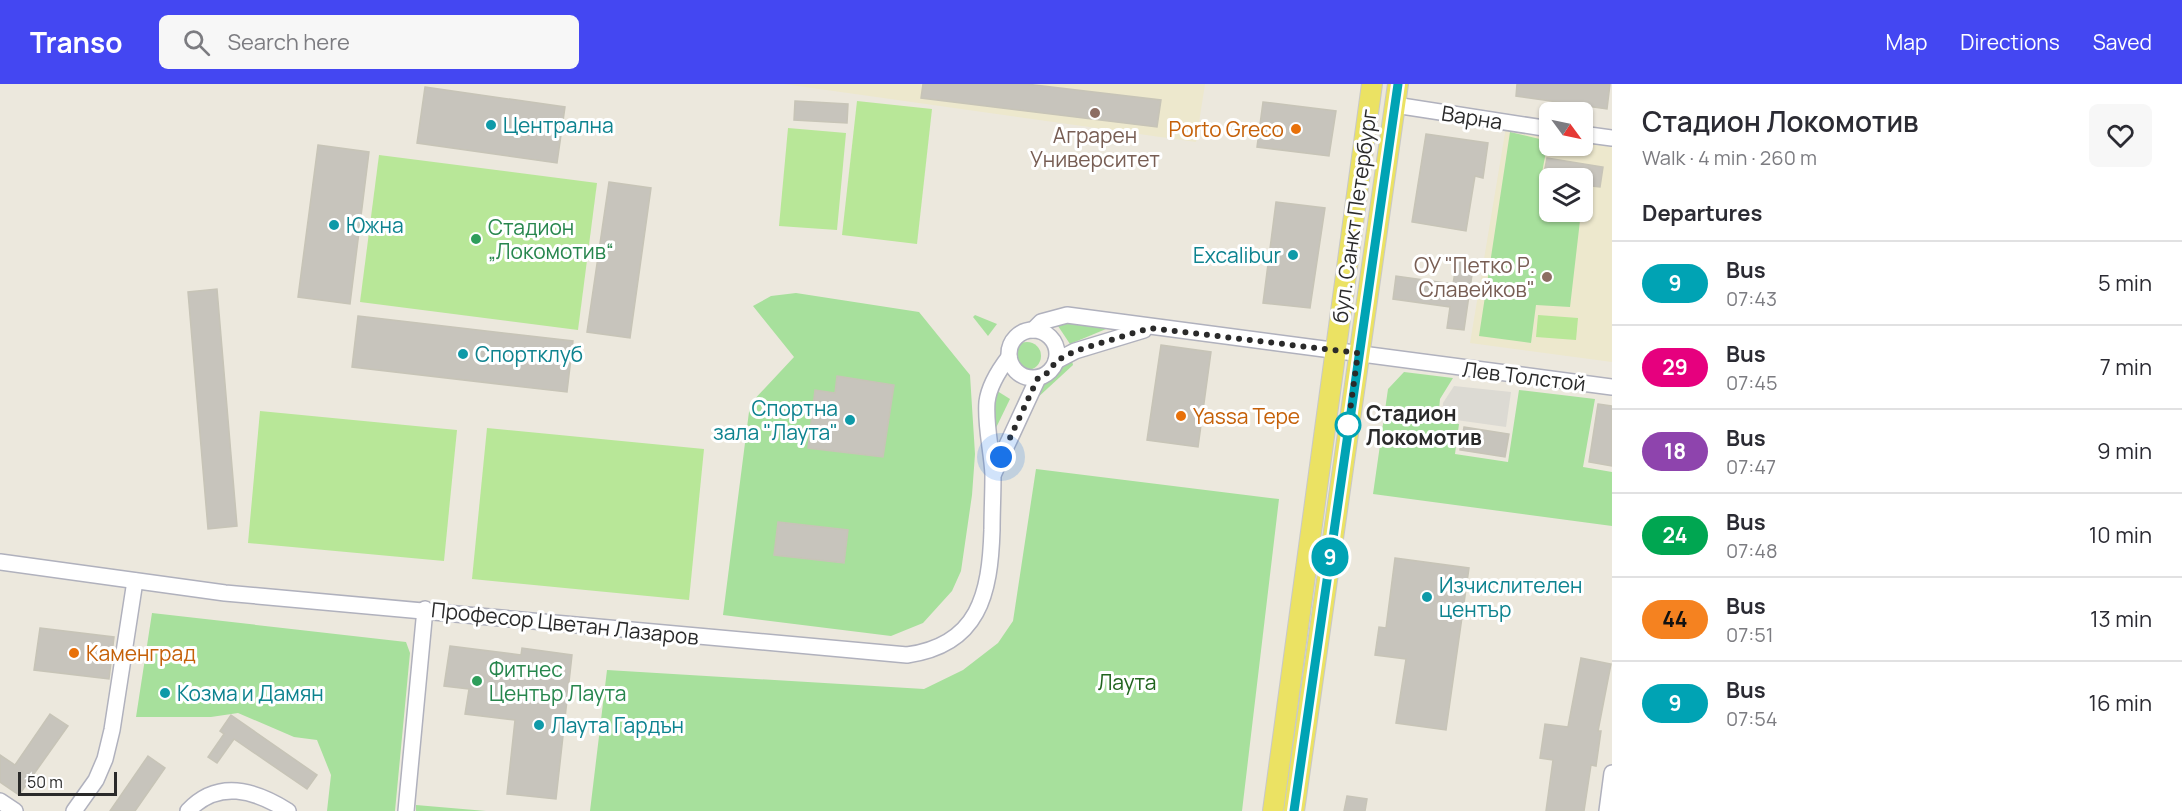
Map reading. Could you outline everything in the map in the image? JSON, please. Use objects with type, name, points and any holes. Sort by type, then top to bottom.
[{"type":"main road","name":"бул. Санкт Петербург","points":[[1273,811],[1372,84]]},
{"type":"main road","name":"бул. Санкт Петербург","points":[[1294,811],[1398,84]]},
{"type":"street","name":"Варна","points":[[1395,105],[1539,127]]},
{"type":"street","points":[[1593,135],[1612,138]]},
{"type":"street","points":[[1150,328],[1075,351],[1056,361],[1049,372],[1038,378],[1019,374],[1009,357],[1010,348],[1017,336],[1033,330],[1041,322],[1067,315],[1150,328],[1336,351]]},
{"type":"street","points":[[1033,330],[1047,334],[1053,339],[1056,346],[1056,361]]},
{"type":"street","name":"Лев Толстой","points":[[1336,351],[1612,387]]},
{"type":"street","name":"Професор Цветан Лазаров","points":[[0,562],[225,593],[425,609],[907,655],[928,652],[948,642],[966,628],[980,609],[988,584],[993,476],[987,402],[996,377],[1009,357]]},
{"type":"street","name":"Професор Цветан Лазаров","points":[[993,476],[1038,378]]},
{"type":"street","points":[[74,811],[96,780],[105,759],[112,730],[135,581]]},
{"type":"street","points":[[406,811],[425,609]]},
{"type":"street","points":[[1607,811],[1612,773]]},
{"type":"street","points":[[188,811],[206,796],[225,790],[240,790],[257,794],[288,811]]},
{"type":"street","points":[[0,801],[15,811]]},
{"type":"shaded area","name":"Аграрен Университет","points":[[784,84],[1205,84],[1196,142]]},
{"type":"shaded area","name":"ОУ \"Петко Р. Славейков\"","points":[[1506,127],[1539,132],[1539,156],[1593,156],[1593,141],[1612,144],[1612,362],[1470,343]]},
{"type":"shaded area","points":[[1454,386],[1511,392],[1506,427],[1442,418],[1443,403]]},
{"type":"green space","points":[[857,101],[932,109],[917,244],[842,235]]},
{"type":"green space","points":[[788,128],[846,133],[837,230],[779,226]]},
{"type":"green space","points":[[1510,132],[1539,139],[1539,156],[1545,156],[1543,168],[1539,168],[1539,222],[1580,222],[1570,307],[1536,305],[1531,343],[1479,336]]},
{"type":"green space","points":[[379,155],[597,183],[578,330],[360,302]]},
{"type":"green space","points":[[796,293],[919,312],[970,375],[975,454],[972,495],[961,571],[952,591],[923,623],[891,636],[723,615],[750,404],[794,357],[753,306],[771,296]]},
{"type":"green space","points":[[975,315],[997,324],[988,336],[973,317]]},
{"type":"green space","points":[[1538,315],[1578,318],[1576,340],[1536,337]]},
{"type":"green space","points":[[1056,323],[1103,326],[1106,329],[1070,344]]},
{"type":"green space","points":[[1027,342],[1037,346],[1041,356],[1037,366],[1027,370],[1017,366],[1013,356],[1017,346]]},
{"type":"green space","points":[[1072,361],[1073,365],[1035,400],[1029,398],[1052,375]]},
{"type":"green space","points":[[1404,372],[1453,378],[1440,399],[1438,421],[1459,424],[1455,454],[1508,462],[1519,390],[1595,399],[1583,467],[1612,472],[1612,526],[1373,494],[1388,389]]},
{"type":"green space","points":[[994,389],[1010,399],[994,432],[992,431]]},
{"type":"green space","points":[[260,411],[457,430],[444,561],[248,543]]},
{"type":"green space","points":[[487,428],[704,449],[689,600],[472,579]]},
{"type":"green space","name":"Лаута","points":[[1036,469],[1279,499],[1242,811],[590,811],[607,670],[924,689],[963,670],[998,643],[1013,621]]},
{"type":"green space","points":[[152,613],[406,642],[410,653],[395,811],[327,811],[331,775],[317,740],[294,737],[238,713],[211,717],[136,717]]},
{"type":"green space","points":[[416,805],[486,811],[416,811]]},
{"type":"building","points":[[923,84],[1026,84],[1161,100],[1157,127],[921,98]]},
{"type":"building","points":[[1517,84],[1610,84],[1607,109],[1593,107],[1593,102],[1558,102],[1516,96]]},
{"type":"building","name":"Централна","points":[[425,87],[565,107],[557,163],[417,143]]},
{"type":"building","points":[[795,101],[848,104],[847,123],[794,120]]},
{"type":"building","name":"Porto Greco","points":[[1263,102],[1336,111],[1329,156],[1257,147]]},
{"type":"building","points":[[1426,134],[1488,143],[1483,178],[1475,176],[1466,231],[1412,222]]},
{"type":"building","name":"Южна","points":[[318,145],[369,152],[350,304],[298,297]]},
{"type":"building","points":[[1547,158],[1603,167],[1600,187],[1593,186],[1593,168],[1545,168]]},
{"type":"building","points":[[609,182],[651,188],[630,338],[587,332]]},
{"type":"building","name":"Excalibur","points":[[1276,202],[1325,208],[1310,308],[1263,303]]},
{"type":"building","points":[[1457,259],[1474,261],[1464,330],[1447,328],[1450,307],[1393,299],[1396,276],[1453,284]]},
{"type":"building","points":[[217,289],[237,526],[208,529],[188,292]]},
{"type":"building","name":"Спортклуб","points":[[358,316],[573,341],[567,392],[352,367]]},
{"type":"building","points":[[1161,345],[1211,352],[1198,447],[1147,440]]},
{"type":"building","name":"Спортна зала \"Лаута\"","points":[[837,376],[894,385],[883,457],[808,448],[815,390],[835,393]]},
{"type":"building","points":[[1598,404],[1612,406],[1612,466],[1589,462]]},
{"type":"building","points":[[1464,427],[1509,434],[1505,457],[1460,450]]},
{"type":"building","points":[[778,522],[848,530],[844,563],[774,555]]},
{"type":"building","name":"Изчислителен център","points":[[1395,558],[1469,568],[1446,730],[1396,723],[1406,659],[1375,655],[1379,627],[1386,628]]},
{"type":"building","name":"Каменград","points":[[40,628],[114,637],[109,679],[34,670]]},
{"type":"building","name":"Лаута Гардън","points":[[450,646],[521,655],[522,648],[572,655],[556,799],[507,794],[515,720],[465,714],[469,689],[444,686]]},
{"type":"building","points":[[1581,658],[1611,664],[1598,731],[1601,731],[1596,766],[1591,765],[1584,811],[1546,811],[1553,760],[1540,758],[1545,724],[1568,727]]},
{"type":"building","points":[[50,714],[68,726],[19,795],[0,782],[0,755],[15,765]]},
{"type":"building","points":[[231,715],[317,775],[307,789],[234,739],[217,763],[208,757],[224,734],[220,731]]},
{"type":"building","points":[[148,756],[165,768],[135,811],[110,811]]},
{"type":"building","points":[[1347,796],[1367,799],[1365,811],[1344,811]]},
{"type":"bus line","name":"9","points":[[1294,811],[1398,84]]},
{"type":"place","name":"Аграрен Университет","points":[[1095,113]]},
{"type":"place","name":"Централна","points":[[491,125]]},
{"type":"place","name":"Porto Greco","points":[[1296,129]]},
{"type":"place","name":"Южна","points":[[334,225]]},
{"type":"place","name":"Стадион „Локомотив“","points":[[476,239]]},
{"type":"place","name":"Excalibur","points":[[1293,255]]},
{"type":"place","name":"ОУ \"Петко Р. Славейков\"","points":[[1547,277]]},
{"type":"place","name":"Спортклуб","points":[[463,354]]},
{"type":"place","name":"Yassa Tepe","points":[[1181,416]]},
{"type":"place","name":"Спортна зала \"Лаута\"","points":[[850,420]]},
{"type":"place","name":"Стадион Локомотив","points":[[1348,425]]},
{"type":"place","name":"Изчислителен център","points":[[1427,597]]},
{"type":"place","name":"Каменград","points":[[74,653]]},
{"type":"place","name":"Фитнес Център Лаута","points":[[477,681]]},
{"type":"place","name":"Козма и Дамян","points":[[165,693]]},
{"type":"place","name":"Лаута Гардън","points":[[539,725]]},
{"type":"route","points":[[1001,457],[1038,378],[1049,372],[1056,361],[1075,351],[1159,327],[1358,353],[1347,433],[1348,425]]}]
